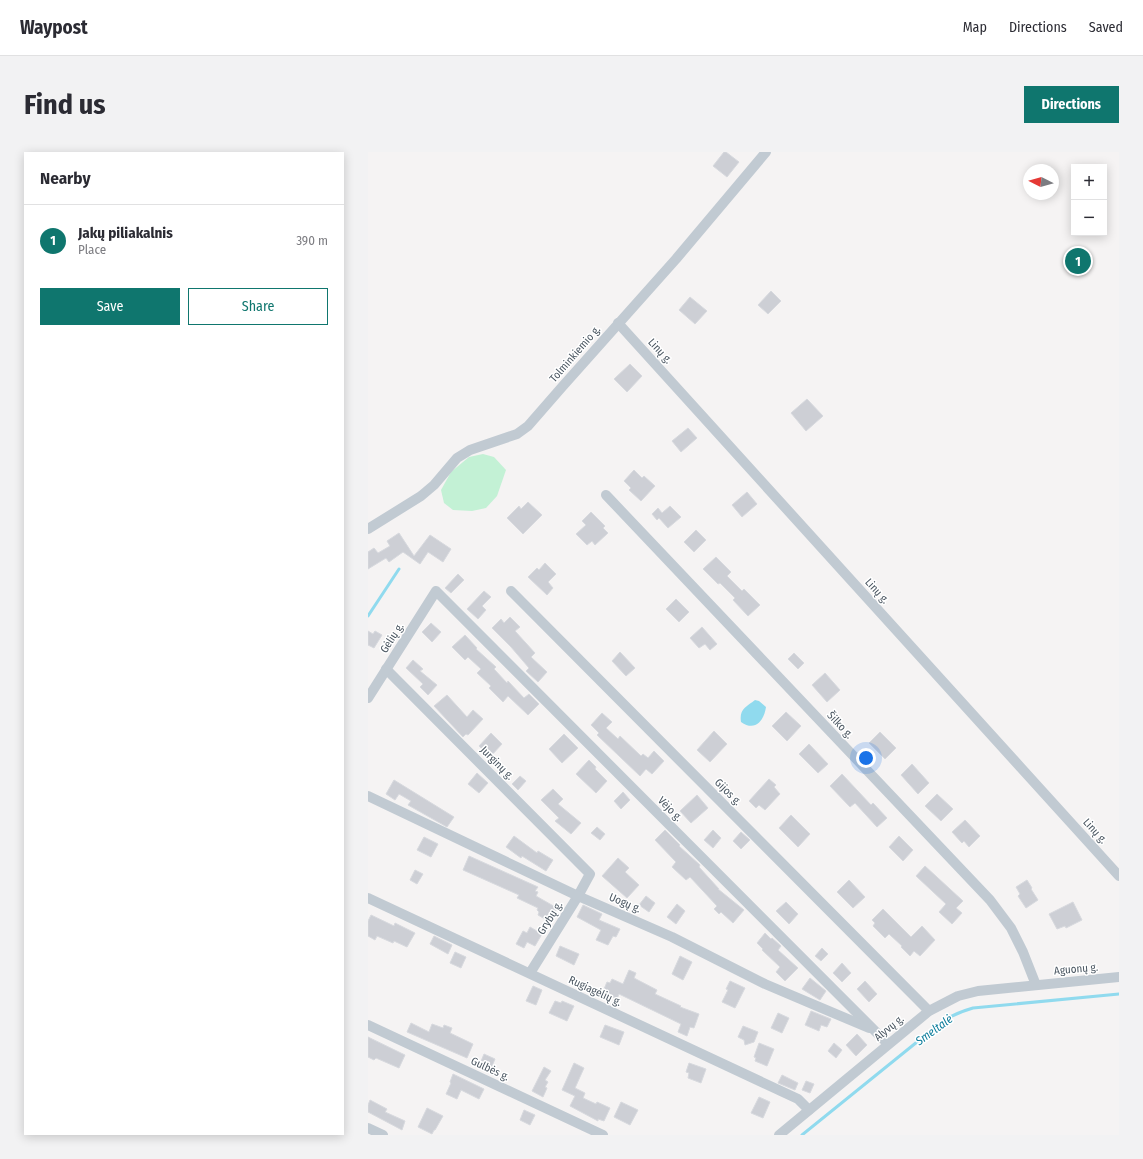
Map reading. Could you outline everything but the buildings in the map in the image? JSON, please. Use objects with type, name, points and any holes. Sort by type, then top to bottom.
[{"type":"street","name":"Tolminkiemio g.","points":[[368,529],[421,496],[434,485],[457,458],[470,450],[517,434],[528,426],[676,259],[766,152]]},
{"type":"street","name":"Linų g.","points":[[618,323],[1119,876]]},
{"type":"street","name":"Šilko g.","points":[[606,495],[990,900],[1010,928],[1024,952],[1036,985]]},
{"type":"street","name":"Gėlių g.","points":[[368,698],[436,591]]},
{"type":"street","name":"Vėjo g.","points":[[436,591],[888,1044]]},
{"type":"street","name":"Gijos g.","points":[[511,591],[929,1011]]},
{"type":"street","name":"Jurginų g.","points":[[386,669],[590,874]]},
{"type":"street","name":"Uogų g.","points":[[368,796],[578,896],[672,937],[765,984],[873,1030]]},
{"type":"street","name":"Grybų g.","points":[[530,973],[590,874]]},
{"type":"street","name":"Rugiagėlių g.","points":[[368,898],[798,1099],[809,1110]]},
{"type":"street","name":"Aguonų g.","points":[[1036,985],[1119,977]]},
{"type":"street","name":"Alyvų g.","points":[[779,1135],[929,1011],[958,996],[978,991],[1036,985]]},
{"type":"street","name":"Gulbės g.","points":[[368,1024],[603,1135]]},
{"type":"street","points":[[368,1128],[383,1135]]},
{"type":"green space","points":[[483,454],[494,457],[506,470],[497,496],[486,508],[472,511],[453,510],[444,503],[441,490],[451,472],[469,457]]},
{"type":"water","points":[[755,700],[759,701],[766,707],[765,712],[758,724],[751,726],[746,725],[741,722],[742,711]]},
{"type":"waterway","points":[[368,616],[399,569]]},
{"type":"waterway","name":"Smeltalė","points":[[802,1135],[938,1025],[954,1015],[973,1008],[1119,994]]},
{"type":"place","name":"Jakų piliakalnis","points":[[1078,261]]}]
